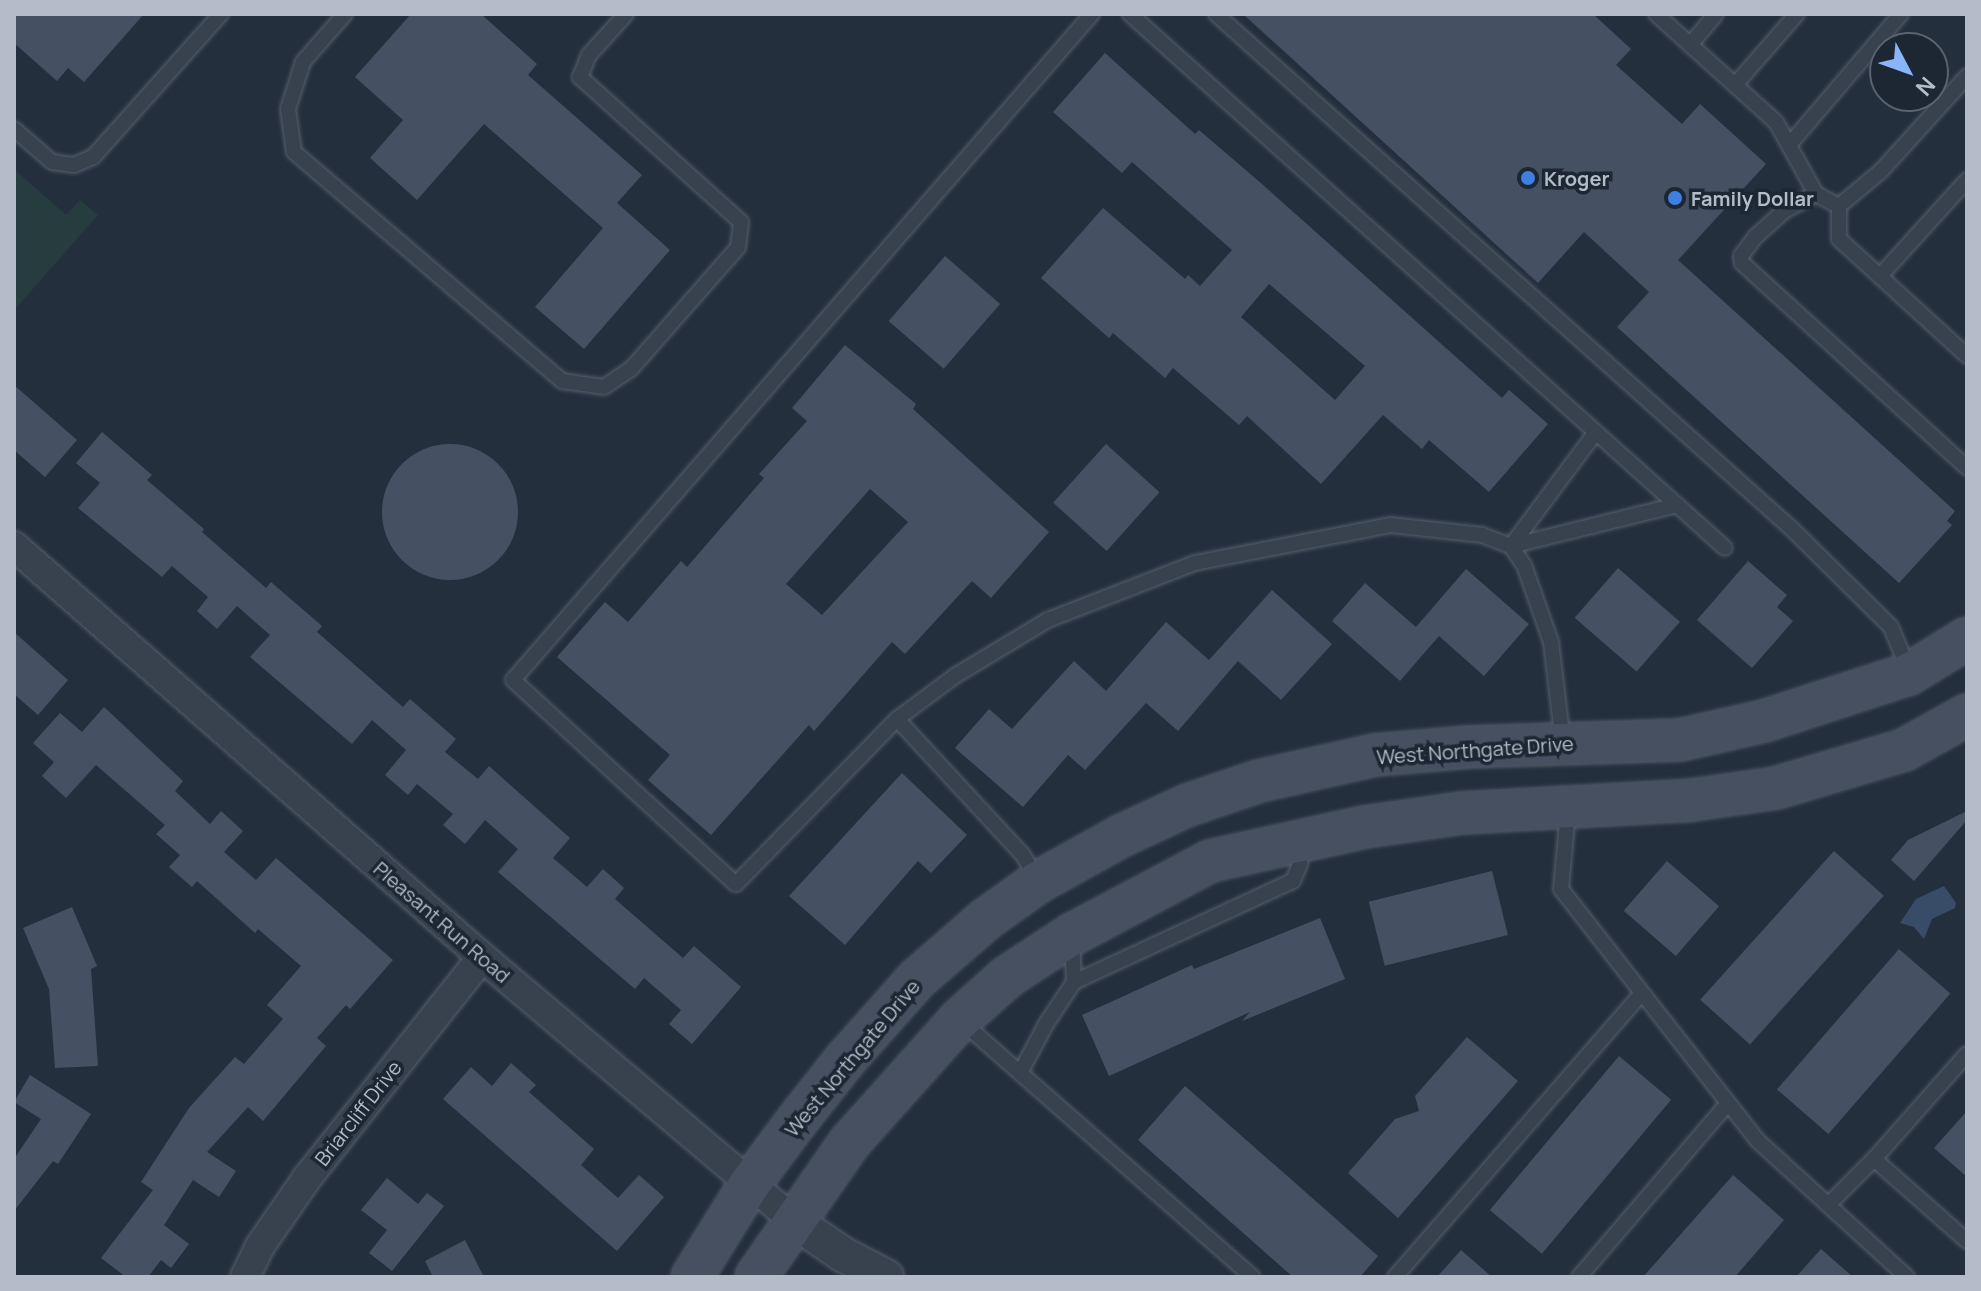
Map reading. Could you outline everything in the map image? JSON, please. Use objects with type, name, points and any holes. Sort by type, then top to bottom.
[{"type":"main road","name":"West Northgate Drive","points":[[692,1277],[749,1185],[845,1060],[917,979],[986,919],[1038,882],[1175,811],[1259,781],[1375,755],[1563,743],[1680,740],[1825,703],[1910,673],[1967,638]]},
{"type":"main road","points":[[1825,703],[1846,768]]},
{"type":"main road","points":[[756,1277],[869,1118],[959,1020],[1007,977],[1071,935],[1210,861],[1301,841],[1462,813],[1692,800],[1776,788],[1904,750],[1967,715]]},
{"type":"main road","points":[[1563,743],[1569,806]]},
{"type":"main road","points":[[1038,882],[1071,935]]},
{"type":"street","name":"Pleasant Run Road","points":[[14,546],[482,957],[749,1185],[842,1254],[886,1277]]},
{"type":"street","name":"Briarcliff Drive","points":[[250,1275],[307,1178],[482,957]]},
{"type":"lane","points":[[14,129],[52,162],[74,165],[93,157],[221,14]]},
{"type":"lane","points":[[345,14],[303,62],[288,109],[294,152],[562,381],[604,387],[631,369],[738,247],[741,222],[580,77],[589,55],[626,14]]},
{"type":"lane","points":[[1092,14],[513,680],[736,884],[897,719],[955,676],[1048,620],[1195,563],[1390,525],[1482,535],[1511,546],[1677,505]]},
{"type":"lane","points":[[1130,14],[1725,548]]},
{"type":"lane","points":[[1216,14],[1792,529],[1891,627],[1910,673]]},
{"type":"lane","points":[[1656,14],[1776,122],[1816,194],[1839,206]]},
{"type":"lane","points":[[1690,45],[1716,14]]},
{"type":"lane","points":[[1735,85],[1797,14]]},
{"type":"lane","points":[[1789,145],[1901,14]]},
{"type":"lane","points":[[1839,206],[1881,171],[1967,76]]},
{"type":"lane","points":[[1880,276],[1967,180]]},
{"type":"lane","points":[[1816,194],[1784,211],[1741,256],[1742,263],[1967,468]]},
{"type":"lane","points":[[1839,206],[1839,239],[1967,356]]},
{"type":"lane","points":[[1511,546],[1596,432]]},
{"type":"lane","points":[[1511,546],[1524,565],[1551,642],[1563,743]]},
{"type":"lane","points":[[897,719],[1023,855],[1038,882]]},
{"type":"lane","points":[[1569,806],[1561,889],[1757,1140],[1907,1277]]},
{"type":"lane","points":[[1020,1073],[1046,1024],[1074,982],[1293,881],[1300,864],[1301,841]]},
{"type":"lane","points":[[1071,935],[1074,982]]},
{"type":"lane","points":[[1395,1277],[1642,993]]},
{"type":"lane","points":[[959,1020],[1252,1277]]},
{"type":"lane","points":[[1828,1205],[1874,1159],[1967,1054]]},
{"type":"lane","points":[[1579,1277],[1728,1103]]},
{"type":"lane","points":[[1874,1159],[1967,1241]]},
{"type":"green space","points":[[14,169],[66,215],[80,200],[98,215],[17,307],[14,304]]},
{"type":"water","points":[[1944,886],[1956,903],[1955,908],[1932,919],[1924,939],[1914,927],[1900,923],[1916,899]]},
{"type":"building","points":[[14,14],[144,14],[84,82],[68,68],[57,81],[14,43]]},
{"type":"building","points":[[411,14],[481,14],[537,64],[528,75],[642,175],[617,203],[670,250],[584,349],[535,307],[603,228],[484,124],[417,200],[370,158],[403,120],[355,77]]},
{"type":"building","points":[[1243,14],[1593,14],[1631,49],[1616,65],[1682,124],[1700,104],[1766,164],[1678,260],[1955,511],[1947,521],[1952,525],[1899,583],[1617,327],[1649,292],[1584,232],[1538,283]]},
{"type":"building","points":[[1105,53],[1195,134],[1199,130],[1262,184],[1502,398],[1509,390],[1548,424],[1489,492],[1429,440],[1422,449],[1383,415],[1321,484],[1247,416],[1239,425],[1173,368],[1165,378],[1113,333],[1109,338],[1041,278],[1103,208],[1185,279],[1188,275],[1200,286],[1232,250],[1132,162],[1122,173],[1053,112]],"holes":[[[1269,284],[1365,366],[1335,400],[1241,317]]]},
{"type":"building","points":[[945,256],[1000,304],[944,369],[889,321]]},
{"type":"building","points":[[845,345],[916,404],[913,409],[1049,532],[991,598],[972,581],[905,654],[892,642],[814,731],[809,725],[711,835],[648,780],[670,755],[557,657],[605,602],[628,622],[681,561],[687,567],[764,478],[759,474],[807,421],[792,408]],"holes":[[[870,489],[908,522],[822,615],[786,584]]]},
{"type":"building","points":[[14,385],[77,440],[45,477],[14,450]]},
{"type":"building","points":[[102,432],[152,475],[147,480],[204,529],[202,532],[266,588],[271,582],[322,626],[317,632],[403,707],[410,699],[456,739],[445,752],[478,779],[489,766],[570,838],[553,858],[587,887],[603,869],[624,888],[615,899],[683,958],[694,946],[741,987],[692,1044],[669,1024],[681,1010],[644,978],[635,989],[498,872],[518,849],[485,820],[465,844],[443,825],[453,814],[417,784],[408,795],[385,775],[406,750],[372,720],[352,744],[250,657],[270,635],[237,606],[217,629],[197,611],[208,597],[172,566],[162,577],[78,508],[100,483],[76,463]]},
{"type":"building","points":[[450,444],[476,450],[498,464],[512,486],[518,512],[512,538],[498,560],[476,574],[450,580],[424,574],[402,560],[388,538],[382,512],[388,486],[402,464],[424,450]]},
{"type":"building","points":[[1106,444],[1160,492],[1107,551],[1053,503]]},
{"type":"building","points":[[1748,561],[1787,595],[1777,607],[1793,621],[1752,668],[1697,620]]},
{"type":"building","points":[[1618,568],[1680,622],[1637,672],[1575,618]]},
{"type":"building","points":[[1466,569],[1529,624],[1484,676],[1439,636],[1400,681],[1332,621],[1365,583],[1416,627]]},
{"type":"building","points":[[1272,590],[1332,644],[1281,700],[1238,661],[1178,731],[1146,703],[1085,770],[1068,755],[1023,807],[955,748],[989,709],[1012,729],[1074,661],[1106,691],[1166,622],[1209,660]]},
{"type":"building","points":[[14,632],[68,680],[38,715],[14,694]]},
{"type":"building","points":[[104,707],[183,781],[175,791],[210,824],[221,811],[243,831],[224,852],[256,880],[276,858],[393,960],[350,1009],[346,1005],[317,1038],[326,1046],[263,1121],[248,1107],[207,1152],[236,1171],[219,1197],[193,1180],[164,1225],[189,1244],[171,1268],[161,1260],[148,1277],[126,1277],[101,1258],[153,1190],[141,1182],[189,1108],[235,1057],[244,1064],[283,1019],[267,1005],[301,966],[258,929],[255,933],[197,881],[192,887],[169,867],[180,855],[156,834],[165,825],[96,765],[66,798],[42,776],[54,762],[33,743],[60,713],[82,732]]},
{"type":"building","points":[[902,773],[967,835],[931,873],[918,861],[845,945],[789,896]]},
{"type":"building","points":[[1967,811],[1967,820],[1914,881],[1891,860],[1908,840]]},
{"type":"building","points":[[1834,851],[1884,896],[1750,1044],[1700,1000]]},
{"type":"building","points":[[1667,861],[1719,906],[1676,956],[1624,911]]},
{"type":"building","points":[[1492,871],[1508,935],[1385,966],[1369,902]]},
{"type":"building","points":[[72,907],[97,966],[91,969],[98,1066],[55,1068],[49,989],[23,928]]},
{"type":"building","points":[[1320,918],[1345,979],[1242,1021],[1250,1012],[1109,1076],[1082,1015],[1192,965],[1194,969]]},
{"type":"building","points":[[1899,949],[1950,994],[1828,1134],[1777,1089]]},
{"type":"building","points":[[1467,1037],[1518,1081],[1398,1218],[1348,1173],[1395,1119],[1419,1111],[1415,1096]]},
{"type":"building","points":[[1619,1056],[1671,1100],[1542,1254],[1490,1210]]},
{"type":"building","points":[[511,1063],[536,1085],[529,1092],[594,1149],[581,1165],[618,1198],[639,1175],[664,1197],[617,1251],[443,1099],[471,1067],[492,1086]]},
{"type":"building","points":[[30,1075],[91,1114],[58,1164],[53,1161],[14,1211],[14,1159],[41,1119],[14,1102]]},
{"type":"building","points":[[1185,1086],[1378,1256],[1360,1277],[1293,1277],[1138,1140]]},
{"type":"building","points":[[1967,1111],[1967,1177],[1934,1148]]},
{"type":"building","points":[[1733,1175],[1784,1220],[1735,1277],[1643,1277]]},
{"type":"building","points":[[387,1178],[418,1204],[427,1193],[444,1206],[392,1271],[369,1253],[387,1230],[361,1210]]},
{"type":"building","points":[[465,1240],[484,1277],[433,1277],[425,1261]]},
{"type":"building","points":[[1821,1249],[1853,1277],[1796,1277]]},
{"type":"building","points":[[1461,1250],[1492,1277],[1437,1277]]},
{"type":"place","name":"Kroger","points":[[1528,178]]},
{"type":"place","name":"Family Dollar","points":[[1675,198]]}]
